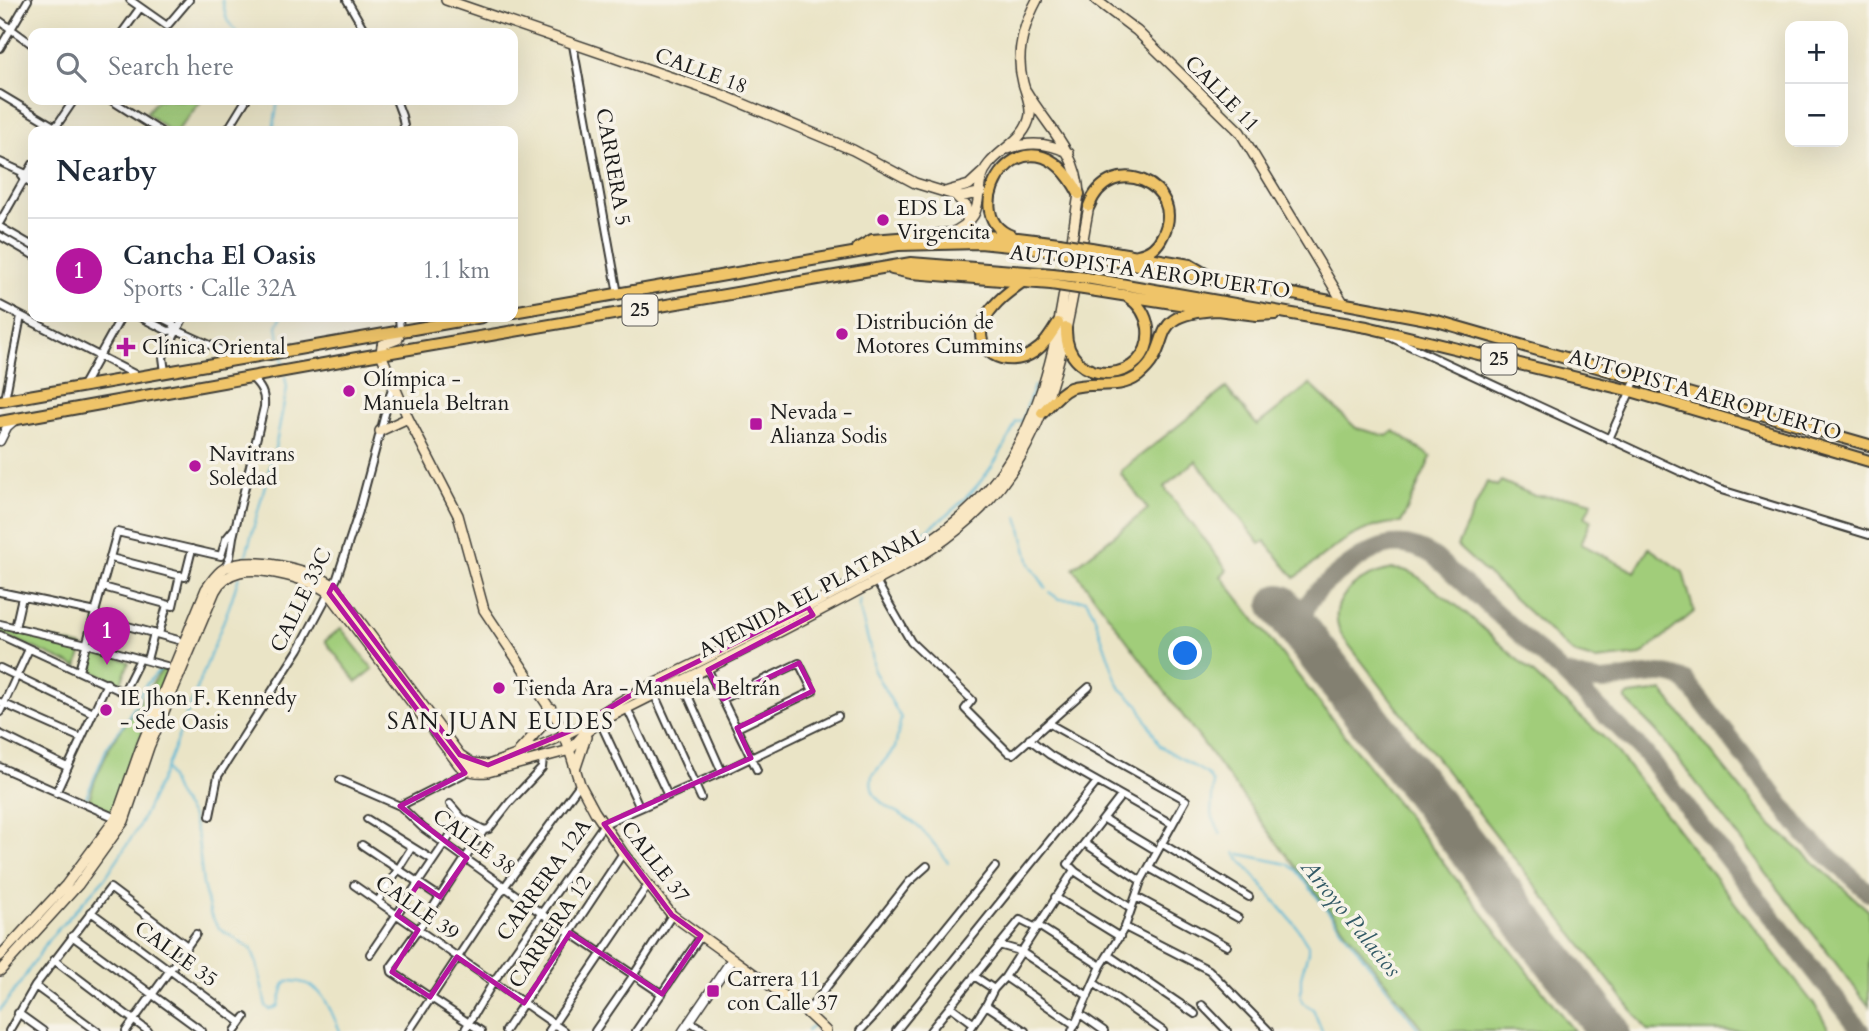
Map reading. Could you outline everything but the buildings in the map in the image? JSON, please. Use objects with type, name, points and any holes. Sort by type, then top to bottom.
[{"type":"highway","points":[[1018,238],[1002,229],[990,207],[993,182],[1000,171],[1010,163],[1028,156],[1047,158],[1063,168],[1079,194]]},
{"type":"highway","points":[[1089,206],[1101,187],[1116,178],[1139,178],[1154,187],[1166,206],[1166,229],[1153,248],[1138,255]]},
{"type":"highway","points":[[852,252],[872,240],[948,234],[1018,238],[1058,247]]},
{"type":"highway","name":"AUTOPISTA AEROPUERTO","points":[[518,311],[898,245],[949,242],[1058,247],[1437,321],[1869,445]]},
{"type":"highway","points":[[1090,252],[1138,255],[1190,265],[1212,278]]},
{"type":"highway","name":"AUTOPISTA AEROPUERTO","points":[[0,422],[911,263],[1052,279],[1295,313],[1367,327],[1631,391],[1869,461]]},
{"type":"highway","points":[[882,267],[911,273],[1025,280],[1052,279]]},
{"type":"highway","points":[[1025,280],[1002,297],[986,317],[981,333],[986,348],[999,358],[1013,360],[1026,357],[1041,347],[1062,325]]},
{"type":"highway","points":[[1085,284],[1122,295],[1217,310],[1257,315],[1295,313]]},
{"type":"highway","points":[[1062,325],[1068,347],[1083,367],[1101,374],[1125,370],[1136,362],[1143,352],[1148,334],[1147,321],[1141,309],[1133,300],[1122,295]]},
{"type":"highway","points":[[1042,413],[1071,388],[1130,381],[1147,365],[1160,337],[1175,318],[1187,312],[1217,310]]},
{"type":"highway","points":[[2,401],[453,322]]},
{"type":"main road","name":"CALLE 18","points":[[446,0],[720,94],[853,150],[915,183],[968,197],[981,192]]},
{"type":"main road","name":"AVENIDA EL PLATANAL","points":[[985,170],[1021,134],[1029,118],[1030,108],[1020,65],[1020,47],[1025,27],[1037,0]]},
{"type":"main road","name":"CALLE 11","points":[[1096,0],[1137,31],[1240,132],[1344,304]]},
{"type":"main road","name":"AVENIDA EL PLATANAL","points":[[331,589],[460,755],[472,763],[488,765],[565,733],[636,692],[876,581],[930,552],[973,517],[1016,466],[1042,413],[1053,381],[1079,194],[1070,154],[1026,91]]},
{"type":"main road","points":[[1004,151],[1037,144],[1070,154]]},
{"type":"main road","points":[[938,191],[969,185],[985,170]]},
{"type":"main road","points":[[948,234],[966,225],[977,210],[985,170]]},
{"type":"main road","points":[[955,195],[967,207],[969,216],[966,225]]},
{"type":"main road","name":"AVENIDA EL PLATANAL","points":[[469,771],[488,772],[570,750],[600,723],[708,670],[826,597],[924,546],[966,512],[986,491],[1015,451],[1035,411],[1062,325],[1089,206]]},
{"type":"main road","points":[[381,354],[382,345],[398,339],[400,331]]},
{"type":"main road","name":"CALLE 37","points":[[381,354],[408,418],[458,515],[484,611],[551,708],[565,733],[580,784],[623,853],[672,915],[807,1012],[826,1031]]},
{"type":"main road","points":[[380,431],[408,418]]},
{"type":"main road","points":[[0,956],[66,885],[116,818],[142,744],[206,589],[216,574],[237,572],[254,566],[312,575],[331,589],[459,765],[469,771]]},
{"type":"main road","points":[[0,971],[78,885],[124,821],[149,747],[226,571]]},
{"type":"main road","points":[[516,755],[541,727],[551,708]]},
{"type":"main road","points":[[575,769],[581,747],[591,729]]},
{"type":"street","points":[[0,48],[28,0]]},
{"type":"street","points":[[130,0],[168,26],[189,0]]},
{"type":"street","points":[[347,0],[363,28]]},
{"type":"street","points":[[126,28],[141,8]]},
{"type":"street","points":[[0,21],[28,41]]},
{"type":"street","name":"CARRERA 5","points":[[573,45],[618,295]]},
{"type":"street","points":[[0,94],[51,126]]},
{"type":"street","points":[[59,126],[71,105]]},
{"type":"street","points":[[119,105],[152,126]]},
{"type":"street","points":[[230,126],[243,105]]},
{"type":"street","points":[[398,105],[404,126]]},
{"type":"street","points":[[0,162],[28,176],[0,225],[28,243]]},
{"type":"street","points":[[0,236],[28,252]]},
{"type":"street","points":[[0,305],[6,313],[28,320]]},
{"type":"street","points":[[2,401],[21,316]]},
{"type":"street","points":[[33,322],[141,377]]},
{"type":"street","points":[[81,388],[118,322]]},
{"type":"street","points":[[150,322],[168,331],[177,330]]},
{"type":"street","points":[[170,322],[177,330],[221,350]]},
{"type":"street","points":[[165,372],[163,357],[181,322]]},
{"type":"street","points":[[399,322],[400,331]]},
{"type":"street","points":[[1367,327],[1718,489],[1869,535]]},
{"type":"street","points":[[117,381],[118,367]]},
{"type":"street","points":[[226,571],[264,407],[265,398],[261,388],[252,377]]},
{"type":"street","points":[[1609,439],[1636,379]]},
{"type":"street","name":"CALLE 33C","points":[[210,816],[218,776],[299,649],[331,589],[359,511],[393,384]]},
{"type":"street","points":[[0,441],[7,427],[16,419]]},
{"type":"street","points":[[79,671],[117,532],[221,556],[226,539],[235,528]]},
{"type":"street","points":[[0,635],[125,692],[157,634],[192,550]]},
{"type":"street","points":[[111,558],[183,576]]},
{"type":"street","points":[[876,581],[911,642],[972,700],[965,709],[1011,754],[1089,687]]},
{"type":"street","points":[[103,587],[170,605]]},
{"type":"street","points":[[0,592],[95,615],[178,640]]},
{"type":"street","points":[[15,628],[22,597]]},
{"type":"street","points":[[0,624],[166,666]]},
{"type":"street","points":[[0,712],[29,649]]},
{"type":"street","points":[[723,699],[799,663],[813,691],[737,728]]},
{"type":"street","points":[[0,668],[93,713]]},
{"type":"street","points":[[708,670],[757,770]]},
{"type":"street","points":[[682,682],[722,772]]},
{"type":"street","points":[[56,793],[107,683]]},
{"type":"street","points":[[655,695],[701,798]]},
{"type":"street","points":[[2,703],[80,738]]},
{"type":"street","points":[[627,708],[668,796]]},
{"type":"street","name":"CARRERA 12A","points":[[464,1031],[494,981],[604,824],[722,772],[838,716]]},
{"type":"street","points":[[600,723],[640,808]]},
{"type":"street","points":[[1005,977],[1074,1028],[1101,966],[1125,928],[1141,881],[1186,800],[1048,723]]},
{"type":"street","points":[[0,734],[67,766]]},
{"type":"street","points":[[1029,739],[1050,755],[1172,824]]},
{"type":"street","points":[[450,804],[462,818],[489,830],[510,802],[542,768],[542,758]]},
{"type":"street","points":[[0,767],[116,818]]},
{"type":"street","points":[[400,806],[469,771]]},
{"type":"street","name":"CALLE 38","points":[[341,780],[400,806],[423,828],[541,913],[662,994]]},
{"type":"street","points":[[896,1031],[1097,782]]},
{"type":"street","points":[[409,1031],[505,886],[580,784]]},
{"type":"street","points":[[1121,796],[1068,864],[1131,908]]},
{"type":"street","points":[[370,954],[462,818]]},
{"type":"street","points":[[368,819],[433,860]]},
{"type":"street","points":[[1104,820],[1157,851]]},
{"type":"street","points":[[481,1031],[392,972],[391,967],[467,859],[484,830]]},
{"type":"street","points":[[1161,843],[1249,897]]},
{"type":"street","points":[[1086,844],[1141,881]]},
{"type":"street","points":[[362,845],[440,897]]},
{"type":"street","points":[[378,901],[412,847]]},
{"type":"street","name":"CARRERA 12","points":[[505,1031],[623,853]]},
{"type":"street","points":[[807,1012],[909,882],[927,866]]},
{"type":"street","points":[[860,1031],[995,867]]},
{"type":"street","points":[[1149,868],[1238,918]]},
{"type":"street","points":[[950,1006],[971,1029],[994,989],[1005,977],[1074,870]]},
{"type":"street","name":"CALLE 39","points":[[354,885],[564,1031]]},
{"type":"street","points":[[549,1031],[648,885]]},
{"type":"street","points":[[9,1031],[35,986],[110,888],[187,946]]},
{"type":"street","points":[[1055,897],[1120,937]]},
{"type":"street","points":[[1136,897],[1227,946]]},
{"type":"street","name":"CALLE 35","points":[[91,912],[169,971],[243,1020],[235,1031]]},
{"type":"street","points":[[595,1031],[672,915]]},
{"type":"street","points":[[930,1031],[1020,920],[1037,926],[1101,966]]},
{"type":"street","points":[[1125,928],[1213,973],[1269,1031]]},
{"type":"street","points":[[126,1031],[196,934]]},
{"type":"street","points":[[72,936],[202,1031]]},
{"type":"street","points":[[636,1031],[701,936]]},
{"type":"street","points":[[999,945],[1020,951],[1088,996]]},
{"type":"street","points":[[1108,956],[1195,1014]]},
{"type":"street","points":[[683,1031],[732,959]]},
{"type":"street","points":[[54,960],[148,1031]]},
{"type":"street","points":[[974,976],[994,989]]},
{"type":"street","points":[[1094,983],[1163,1031]]},
{"type":"street","points":[[35,986],[97,1031]]},
{"type":"street","points":[[986,1005],[1025,1031]]},
{"type":"street","points":[[1202,1005],[1227,1031]]},
{"type":"street","points":[[18,1013],[43,1031]]},
{"type":"street","points":[[1080,1014],[1104,1031]]},
{"type":"street","points":[[690,1021],[705,1031]]},
{"type":"highlighted area","points":[[333,585],[460,755],[488,765],[575,729],[636,692],[808,607],[813,615],[708,670],[723,699],[799,663],[813,691],[737,728],[751,758],[604,824],[672,915],[701,936],[662,994],[570,933],[524,1003],[457,957],[430,997],[392,972],[418,930],[397,915],[419,883],[440,897],[467,858],[400,806],[465,773],[329,593]]},
{"type":"green space","points":[[153,105],[198,105],[181,126],[163,126],[146,113]]},
{"type":"green space","points":[[1310,384],[1356,428],[1387,436],[1394,431],[1431,457],[1401,523],[1385,524],[1357,533],[1295,578],[1265,541],[1260,544],[1196,461],[1164,487],[1227,570],[1221,576],[1574,1031],[1424,1031],[1278,844],[1073,568],[1148,509],[1121,474],[1122,470],[1226,388],[1257,425]]},
{"type":"green space","points":[[1501,481],[1535,496],[1578,498],[1592,502],[1585,517],[1591,520],[1581,544],[1635,572],[1649,548],[1683,572],[1694,612],[1641,655],[1596,660],[1573,653],[1457,546],[1487,482],[1497,486]]},
{"type":"green space","points":[[1392,569],[1414,574],[1465,612],[1611,744],[1816,1007],[1830,1031],[1648,1031],[1342,636],[1337,623],[1341,600],[1348,591],[1368,577]]},
{"type":"green space","points":[[0,626],[83,647],[77,667],[0,633]]},
{"type":"green space","points":[[341,628],[373,669],[357,682],[325,641]]},
{"type":"green space","points":[[93,648],[129,662],[121,683],[85,669]]},
{"type":"green space","points":[[164,667],[167,669],[112,812],[88,803],[110,746]]},
{"type":"green space","points":[[1662,691],[1767,821],[1869,911],[1869,1006],[1657,732],[1626,700],[1630,695]]},
{"type":"waterway","points":[[222,0],[227,20],[233,28]]},
{"type":"waterway","points":[[274,126],[277,105]]},
{"type":"waterway","points":[[279,322],[280,348]]},
{"type":"waterway","points":[[282,357],[284,368]]},
{"type":"waterway","points":[[245,559],[275,448],[287,388],[285,377]]},
{"type":"waterway","points":[[885,559],[945,516],[977,485],[991,467],[1016,422],[1022,421],[1034,386]]},
{"type":"waterway","name":"Arroyo Palacios","points":[[1018,517],[1030,564],[1046,588]]},
{"type":"waterway","points":[[0,1010],[49,939],[105,878],[138,828],[166,768],[239,577]]},
{"type":"waterway","name":"Arroyo Palacios","points":[[1049,592],[1059,599],[1086,600],[1093,612],[1121,689],[1138,704],[1160,746],[1207,774],[1213,783],[1211,814],[1221,834]]},
{"type":"waterway","points":[[860,599],[859,606],[874,671],[901,718],[895,748],[872,776],[871,786],[878,800],[919,827],[948,862]]},
{"type":"waterway","points":[[85,800],[107,747],[126,721],[144,687],[162,667]]},
{"type":"waterway","points":[[166,769],[177,795],[192,817],[211,916],[219,928],[251,949],[266,1006],[270,1010],[278,1006],[284,985],[288,981],[309,985],[322,996],[340,1031]]},
{"type":"waterway","points":[[1235,853],[1296,926],[1308,945],[1301,977],[1301,998],[1303,1003],[1313,1009],[1322,1031]]},
{"type":"waterway","name":"Arroyo Palacios","points":[[1240,854],[1288,864],[1297,871],[1420,1031]]},
{"type":"waterway","points":[[807,1031],[814,1025]]},
{"type":"taxiway","points":[[1316,652],[1305,626],[1307,606],[1312,597],[1341,571],[1364,555],[1386,546],[1409,546],[1435,557],[1644,752],[1861,1031]]},
{"type":"taxiway","points":[[1568,674],[1600,681],[1667,674],[1686,681],[1806,836],[1869,893]]},
{"type":"runway","points":[[1280,605],[1609,1031]]},
{"type":"place","name":"EDS La Virgencita","points":[[883,220]]},
{"type":"place","name":"Distribución de Motores Cummins","points":[[842,334]]},
{"type":"place","name":"Clínica Oriental","points":[[126,347]]},
{"type":"place","name":"Olímpica - Manuela Beltran","points":[[349,391]]},
{"type":"place","name":"Nevada - Alianza Sodis","points":[[756,424]]},
{"type":"place","name":"Navitrans Soledad","points":[[195,466]]},
{"type":"place","name":"Cancha El Oasis","points":[[107,665]]},
{"type":"place","name":"Tienda Ara - Manuela Beltrán","points":[[499,688]]},
{"type":"place","name":"IE Jhon F. Kennedy - Sede Oasis","points":[[106,710]]},
{"type":"place","name":"Carrera 11 con Calle 37","points":[[713,991]]},
{"type":"district","name":"SAN JUAN EUDES","points":[[501,721]]}]
